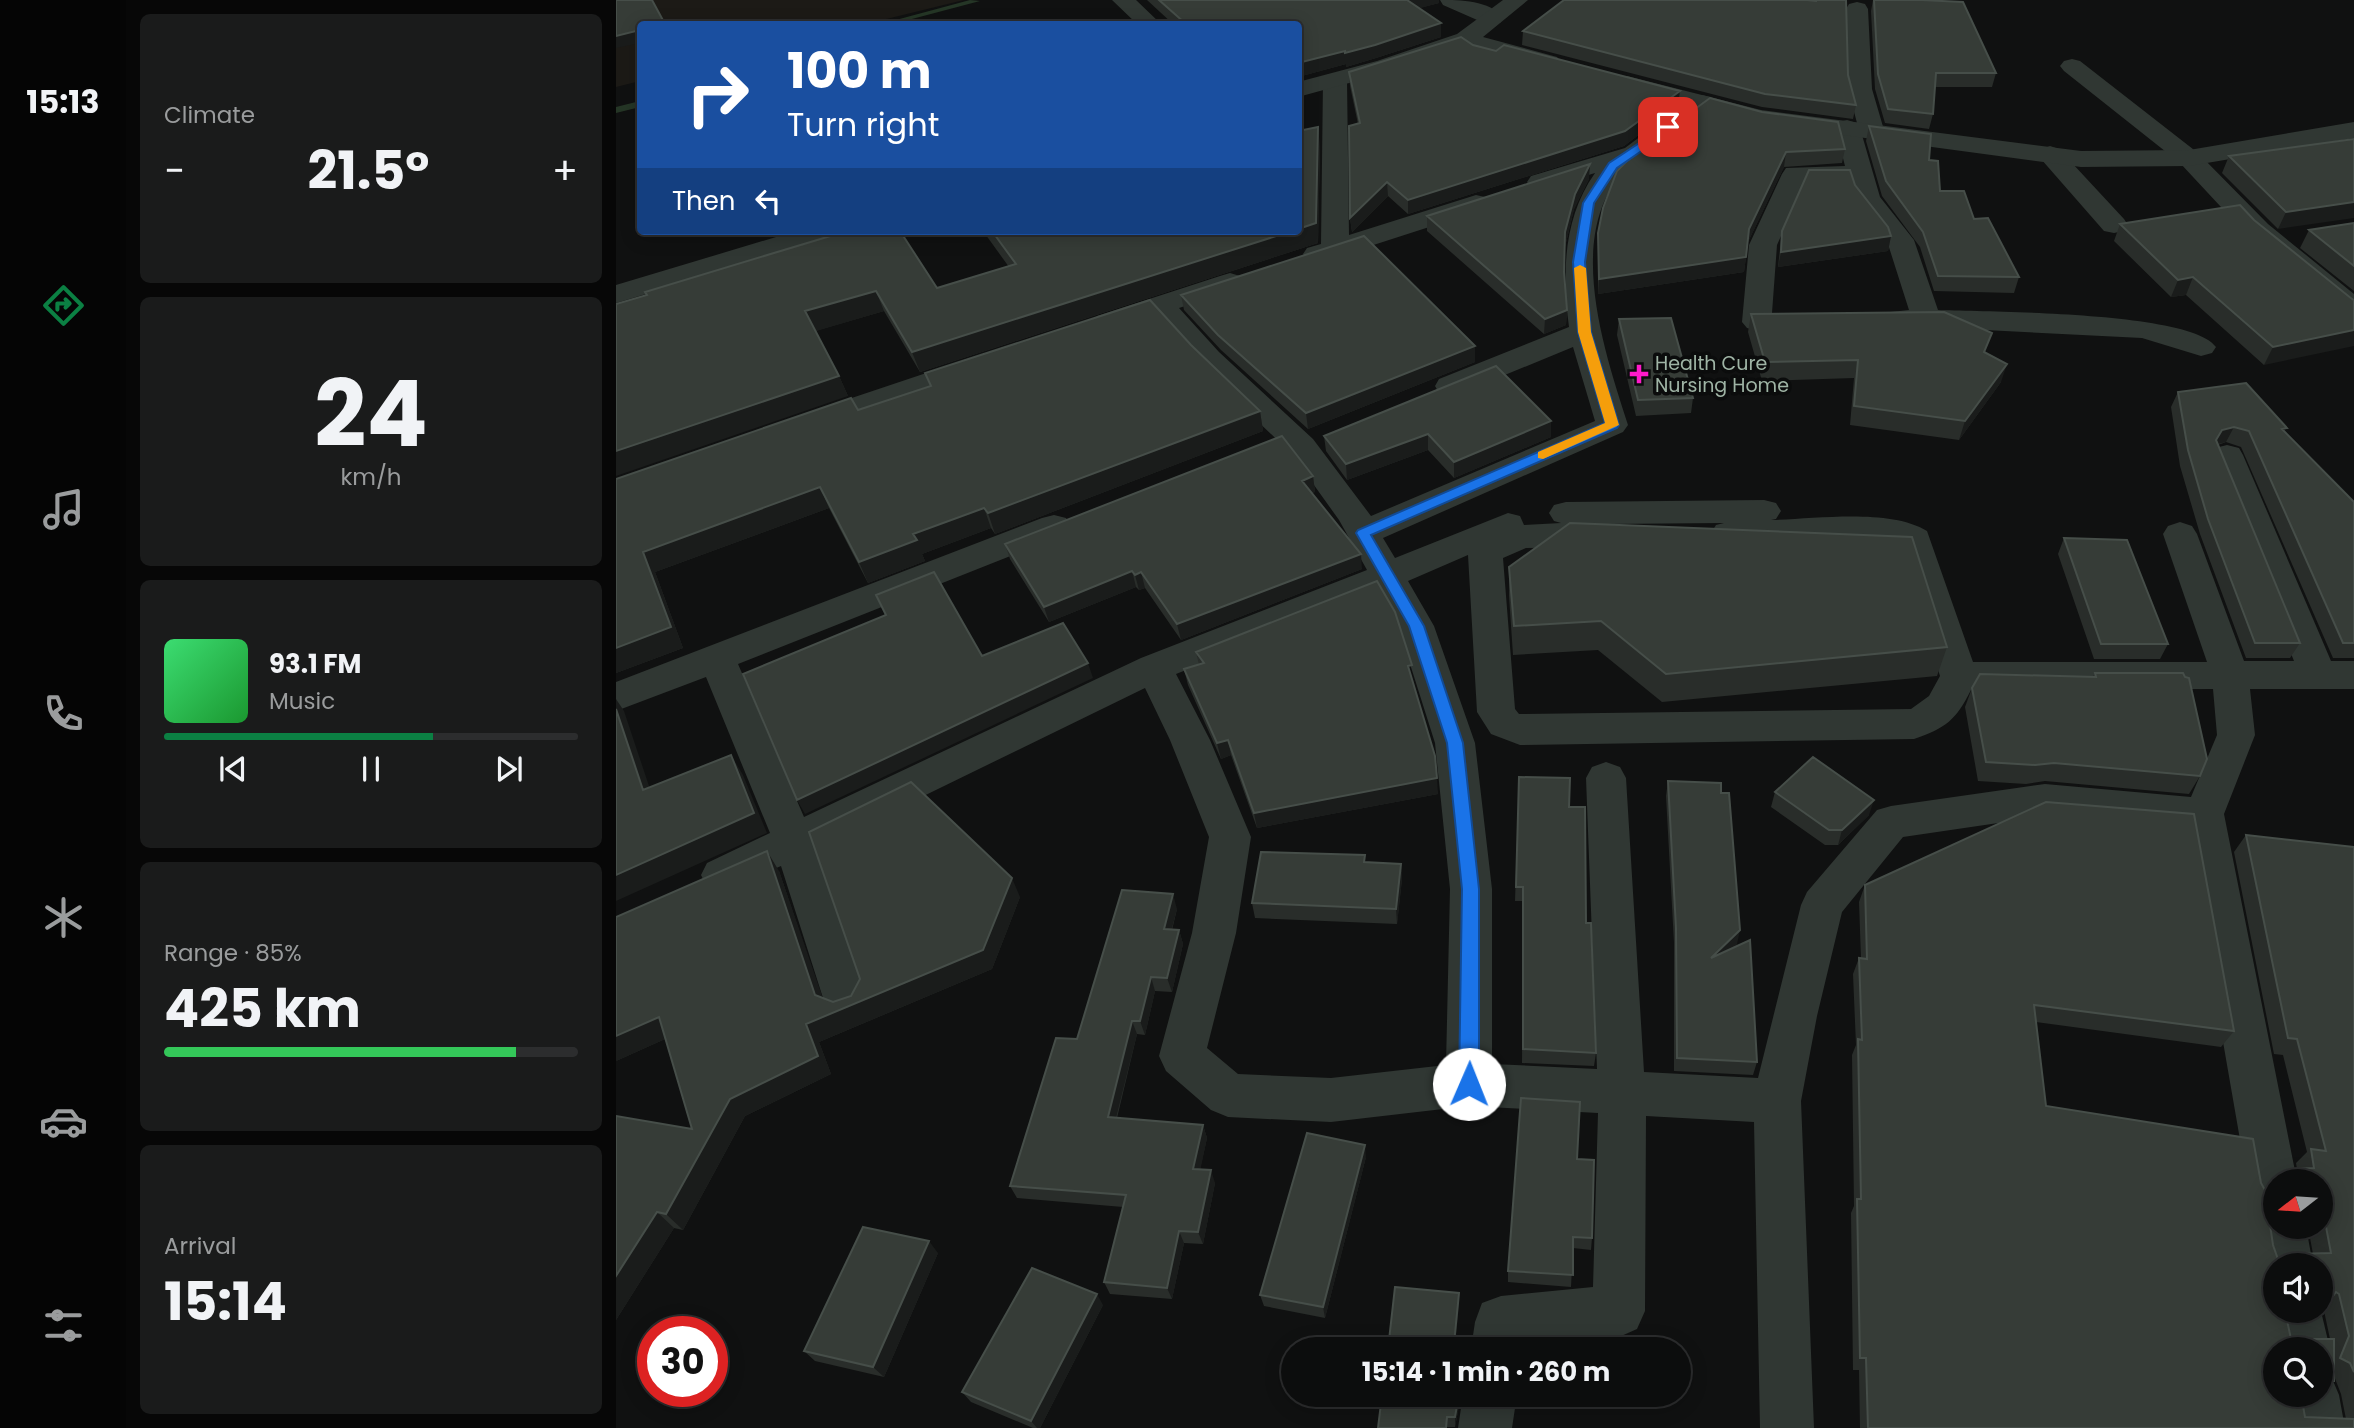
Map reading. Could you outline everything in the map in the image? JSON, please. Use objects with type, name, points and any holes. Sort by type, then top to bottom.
[{"type":"street","points":[[1123,0],[1147,21]]},
{"type":"street","points":[[1451,0],[1492,18]]},
{"type":"street","points":[[1302,89],[1465,39],[1517,0]]},
{"type":"street","points":[[1857,9],[1860,174],[1867,198],[1900,240],[1926,318]]},
{"type":"street","points":[[1465,39],[1568,67]]},
{"type":"street","points":[[2072,66],[2189,158],[2271,241],[2354,309]]},
{"type":"street","points":[[1607,78],[1761,117],[2081,159],[2189,158],[2354,130]]},
{"type":"street","points":[[1335,80],[1335,247]]},
{"type":"street","points":[[1363,533],[1612,425],[1584,332],[1579,262],[1589,203],[1613,166],[1702,102]]},
{"type":"street","points":[[1082,330],[1634,153]]},
{"type":"street","points":[[2050,154],[2113,225]]},
{"type":"street","points":[[1822,320],[1757,322],[1763,245],[1795,174],[1860,174]]},
{"type":"street","points":[[616,294],[812,235]]},
{"type":"street","points":[[2271,241],[2299,236]]},
{"type":"street","points":[[1160,305],[1208,358],[1306,439],[1389,575],[1416,626],[1455,743],[1471,889],[1469,1084]]},
{"type":"street","points":[[1860,320],[1926,318],[2142,329],[2189,341],[2201,347]]},
{"type":"street","points":[[1417,400],[1584,332]]},
{"type":"street","points":[[784,432],[1004,356]]},
{"type":"street","points":[[1252,450],[1306,439]]},
{"type":"street","points":[[1959,676],[2336,675],[2227,455]]},
{"type":"street","points":[[687,891],[1154,668],[1389,575],[1533,513],[1864,510]]},
{"type":"street","points":[[616,697],[1088,513]]},
{"type":"street","points":[[1889,529],[1902,531],[1915,539],[1959,676],[1943,707],[1933,718],[1914,724],[1520,730],[1506,724],[1496,712],[1485,553],[1496,544],[1520,538],[1889,529]]},
{"type":"street","points":[[2180,534],[2230,674],[2236,736],[2204,814],[2270,1169]]},
{"type":"street","points":[[717,658],[794,842],[846,998]]},
{"type":"street","points":[[1154,668],[1191,740],[1230,837],[1213,933],[1182,1056],[1228,1095],[1331,1100],[1469,1084],[1777,1101]]},
{"type":"street","points":[[1499,1337],[1501,1322],[1619,1311],[1622,1094],[1606,778]]},
{"type":"street","points":[[1787,1428],[1777,1101],[1794,1016],[1822,905],[1891,822],[2045,800],[2204,814]]},
{"type":"street","points":[[1485,1428],[1488,1407]]},
{"type":"street","points":[[2314,1407],[2318,1428]]},
{"type":"shaded area","points":[[616,0],[964,0],[878,21],[637,21],[637,82],[616,87]]},
{"type":"building","points":[[616,0],[652,0],[663,21],[637,21],[637,31],[616,36]]},
{"type":"building","points":[[1159,0],[1407,0],[1441,23],[1375,45],[1302,62],[1302,21],[1183,21]]},
{"type":"building","points":[[1564,0],[1846,0],[1848,75],[1856,105],[1765,94],[1523,31]]},
{"type":"building","points":[[1874,0],[1963,2],[1996,73],[1936,73],[1933,114],[1888,109],[1878,74]]},
{"type":"building","points":[[1461,37],[1473,45],[1496,51],[1504,45],[1680,91],[1625,131],[1408,200],[1387,182],[1350,218],[1349,126],[1360,123],[1349,72]]},
{"type":"building","points":[[1710,98],[1762,112],[1838,122],[1845,149],[1786,152],[1749,229],[1746,257],[1599,279],[1598,233],[1603,208],[1617,171],[1635,153]]},
{"type":"building","points":[[1869,126],[1931,134],[1929,160],[1938,161],[1940,191],[1964,191],[1974,219],[1988,218],[2019,277],[1938,276],[1923,232],[1886,181]]},
{"type":"building","points":[[1318,127],[1316,223],[1302,228],[1302,130]]},
{"type":"building","points":[[2354,139],[2354,202],[2286,212],[2229,156]]},
{"type":"building","points":[[1590,164],[1575,194],[1565,232],[1567,310],[1545,319],[1427,216]]},
{"type":"building","points":[[1809,170],[1850,170],[1855,185],[1888,227],[1891,236],[1781,252],[1782,231]]},
{"type":"building","points":[[2240,205],[2254,220],[2354,300],[2354,330],[2273,347],[2193,277],[2178,280],[2120,224]]},
{"type":"building","points":[[2354,223],[2354,266],[2309,230]]},
{"type":"building","points":[[834,235],[903,235],[937,288],[1016,264],[995,235],[1279,235],[912,352],[876,291],[805,311],[839,376],[616,451],[616,304],[647,295],[645,292]]},
{"type":"building","points":[[1364,236],[1475,346],[1306,413],[1218,335],[1181,295]]},
{"type":"building","points":[[1150,300],[1191,345],[1260,411],[988,513],[984,508],[913,534],[917,540],[859,562],[820,487],[643,552],[671,627],[616,648],[616,479],[851,398],[858,410],[931,386],[925,373]]},
{"type":"building","points":[[1944,312],[1992,333],[1984,352],[2007,364],[1965,421],[1854,406],[1858,360],[1765,362],[1751,314]]},
{"type":"building","points":[[1671,318],[1693,398],[1638,400],[1619,319]]},
{"type":"building","points":[[1496,366],[1551,421],[1454,462],[1428,434],[1346,464],[1324,436]]},
{"type":"building","points":[[2246,383],[2287,428],[2282,429],[2354,502],[2354,643],[2343,643],[2249,431],[2234,427],[2222,430],[2216,440],[2300,643],[2255,643],[2208,519],[2188,450],[2178,392]]},
{"type":"building","points":[[1282,436],[1313,476],[1302,481],[1361,554],[1177,624],[1141,572],[1135,575],[1132,571],[1044,607],[1005,544]]},
{"type":"building","points":[[1570,523],[1912,537],[1947,647],[1666,674],[1601,621],[1514,626],[1509,567]]},
{"type":"building","points":[[2064,538],[2127,540],[2168,644],[2101,644]]},
{"type":"building","points":[[934,572],[982,656],[1063,623],[1088,663],[797,800],[743,674],[886,615],[876,595]]},
{"type":"building","points":[[1377,581],[1395,612],[1412,665],[1408,666],[1435,756],[1437,778],[1254,813],[1228,740],[1217,743],[1184,669],[1204,663],[1196,652]]},
{"type":"building","points":[[2095,673],[2183,673],[2189,678],[2207,759],[2200,776],[2054,763],[2035,765],[1986,762],[1972,688],[1980,674],[2096,677]]},
{"type":"building","points":[[616,709],[643,790],[731,755],[754,813],[616,875]]},
{"type":"building","points":[[1813,757],[1874,800],[1842,830],[1829,830],[1775,792]]},
{"type":"building","points":[[1519,777],[1570,778],[1569,807],[1585,807],[1586,923],[1591,923],[1596,1053],[1523,1049],[1523,887],[1516,887]]},
{"type":"building","points":[[1668,781],[1721,783],[1721,793],[1729,793],[1740,930],[1711,958],[1750,940],[1757,1062],[1677,1058],[1676,928]]},
{"type":"building","points":[[911,782],[1012,878],[983,950],[806,1024],[818,1056],[730,1099],[666,1214],[657,1212],[616,1276],[616,1116],[692,1129],[659,1017],[616,1036],[616,917],[767,851],[815,995],[833,1002],[851,996],[860,979],[809,832]]},
{"type":"building","points":[[2046,802],[2194,814],[2234,1031],[2034,1005],[2046,1106],[2253,1139],[2263,1187],[2263,1239],[2272,1239],[2276,1253],[2263,1253],[2263,1323],[2288,1323],[2291,1337],[2263,1337],[2263,1407],[2303,1407],[2305,1417],[2354,1419],[2354,1428],[1868,1428],[1866,1358],[1860,1358],[1857,1199],[1861,1199],[1858,1039],[1862,1040],[1859,958],[1867,959],[1865,885]]},
{"type":"building","points":[[2246,835],[2354,847],[2354,1372],[2350,1363],[2340,1358],[2349,1336],[2339,1294],[2336,1292],[2333,1296],[2333,1253],[2328,1239],[2333,1239],[2333,1169],[2292,1169],[2314,1168],[2311,1149],[2326,1151],[2297,1039],[2288,1038]]},
{"type":"building","points":[[1261,852],[1365,855],[1364,862],[1401,864],[1396,909],[1252,903]]},
{"type":"building","points":[[1122,890],[1173,894],[1164,929],[1179,930],[1167,978],[1151,977],[1140,1021],[1132,1021],[1108,1117],[1203,1125],[1193,1169],[1211,1170],[1198,1232],[1179,1231],[1167,1288],[1104,1282],[1126,1195],[1010,1186],[1056,1038],[1077,1039]]},
{"type":"building","points":[[1521,1098],[1580,1102],[1577,1159],[1594,1160],[1592,1238],[1573,1237],[1573,1275],[1508,1271]]},
{"type":"building","points":[[1307,1133],[1365,1145],[1323,1307],[1260,1295]]},
{"type":"building","points":[[863,1227],[929,1241],[873,1367],[804,1351]]},
{"type":"building","points":[[1032,1268],[1097,1294],[1031,1421],[962,1392]]},
{"type":"building","points":[[1395,1287],[1459,1293],[1455,1337],[1389,1337]]},
{"type":"building","points":[[2333,1339],[2334,1339],[2333,1381]]},
{"type":"building","points":[[1381,1407],[1457,1407],[1455,1417],[1447,1417],[1446,1428],[1378,1428]]},
{"type":"waterway","points":[[897,21],[976,1]]},
{"type":"waterway","points":[[616,110],[637,105]]},
{"type":"slow traffic","points":[[1543,455],[1612,425],[1584,332],[1580,268]]},
{"type":"place","name":"Health Cure Nursing Home","points":[[1639,374]]},
{"type":"route","points":[[1469,1084],[1471,889],[1455,743],[1416,626],[1363,533],[1612,425],[1584,332],[1579,262],[1589,203],[1613,166],[1668,127]]}]
